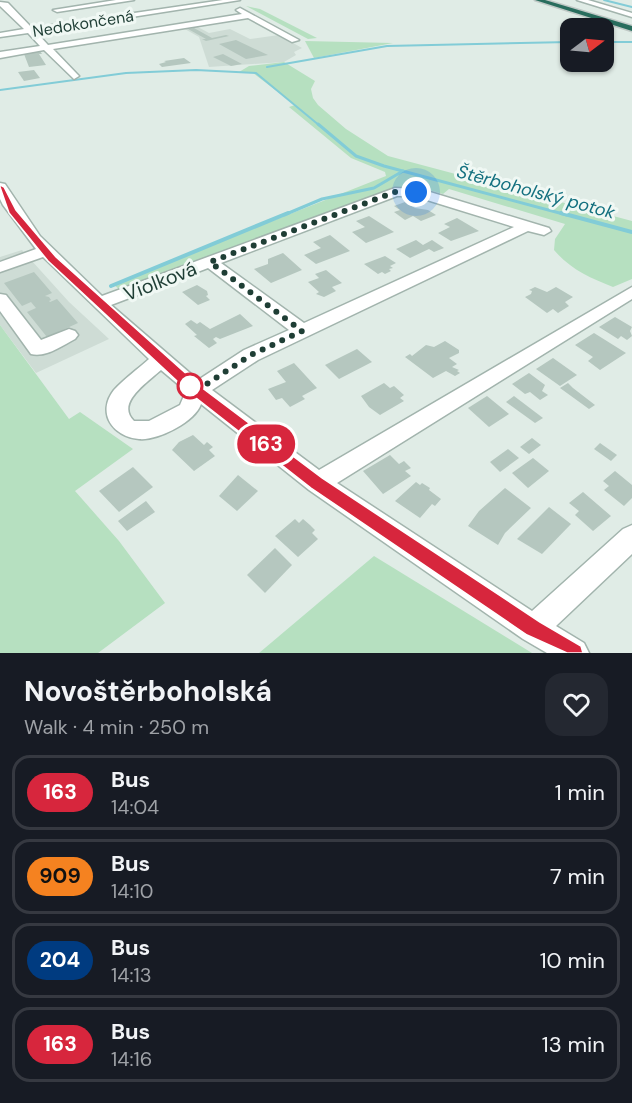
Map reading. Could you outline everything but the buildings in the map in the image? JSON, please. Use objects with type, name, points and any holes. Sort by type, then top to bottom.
[{"type":"highway","points":[[538,0],[632,27]]},
{"type":"highway","points":[[551,0],[632,27]]},
{"type":"street","points":[[71,25],[55,8],[131,0]]},
{"type":"street","name":"Nedokončená","points":[[0,35],[237,0]]},
{"type":"street","points":[[580,0],[632,15]]},
{"type":"street","points":[[224,1],[295,40]]},
{"type":"street","points":[[0,4],[5,5],[74,76]]},
{"type":"street","points":[[0,55],[250,15]]},
{"type":"street","points":[[0,187],[12,211],[45,251],[196,391],[317,483],[533,629],[574,653]]},
{"type":"street","name":"Violková","points":[[99,303],[395,192],[416,192],[536,229],[251,355],[196,391]]},
{"type":"street","points":[[0,267],[45,251]]},
{"type":"street","points":[[210,262],[302,331]]},
{"type":"street","points":[[317,483],[632,292]]},
{"type":"street","points":[[0,299],[38,349],[69,335]]},
{"type":"street","points":[[160,360],[121,396],[116,408],[118,419],[127,428],[140,431],[152,429],[176,418],[189,410],[196,391]]},
{"type":"street","points":[[533,629],[632,537]]},
{"type":"shaded area","points":[[196,26],[209,33],[230,29],[250,39],[279,35],[302,48],[294,52],[296,55],[284,62],[209,67],[199,37],[183,28]]},
{"type":"shaded area","points":[[22,250],[69,302],[109,339],[36,373],[0,325],[0,257]]},
{"type":"green space","points":[[246,6],[260,9],[317,38],[308,39]]},
{"type":"green space","points":[[305,41],[393,43],[314,58]]},
{"type":"green space","points":[[284,62],[315,81],[311,89],[318,105],[346,129],[388,156],[632,221],[632,279],[613,287],[588,276],[567,263],[554,250],[555,239],[565,224],[449,189],[443,194],[422,188],[396,187],[120,290],[113,284],[386,176],[385,172],[351,158],[289,107],[295,105],[253,73],[239,72],[249,66]]},
{"type":"green space","points":[[0,325],[69,419],[80,412],[133,449],[75,491],[119,541],[165,603],[98,653],[0,653]]},
{"type":"green space","points":[[374,556],[532,653],[259,653]]},
{"type":"waterway","points":[[604,0],[632,7]]},
{"type":"waterway","points":[[267,67],[387,46],[560,42]]},
{"type":"waterway","points":[[614,42],[632,42]]},
{"type":"waterway","name":"Štěrboholský potok","points":[[0,90],[126,73],[196,70],[256,73],[320,126]]},
{"type":"waterway","name":"Štěrboholský potok","points":[[318,124],[356,156],[403,171]]},
{"type":"waterway","points":[[284,215],[322,199],[374,188],[403,171]]},
{"type":"waterway","name":"Štěrboholský potok","points":[[403,171],[567,215]]},
{"type":"waterway","points":[[111,286],[288,213]]},
{"type":"waterway","name":"Štěrboholský potok","points":[[561,213],[632,232]]},
{"type":"bus line","name":"163","points":[[0,187],[12,211],[52,259],[196,391],[317,483],[533,629],[574,653]]},
{"type":"route","points":[[190,386],[196,391],[251,355],[302,331],[210,262],[395,192],[416,192]]}]
